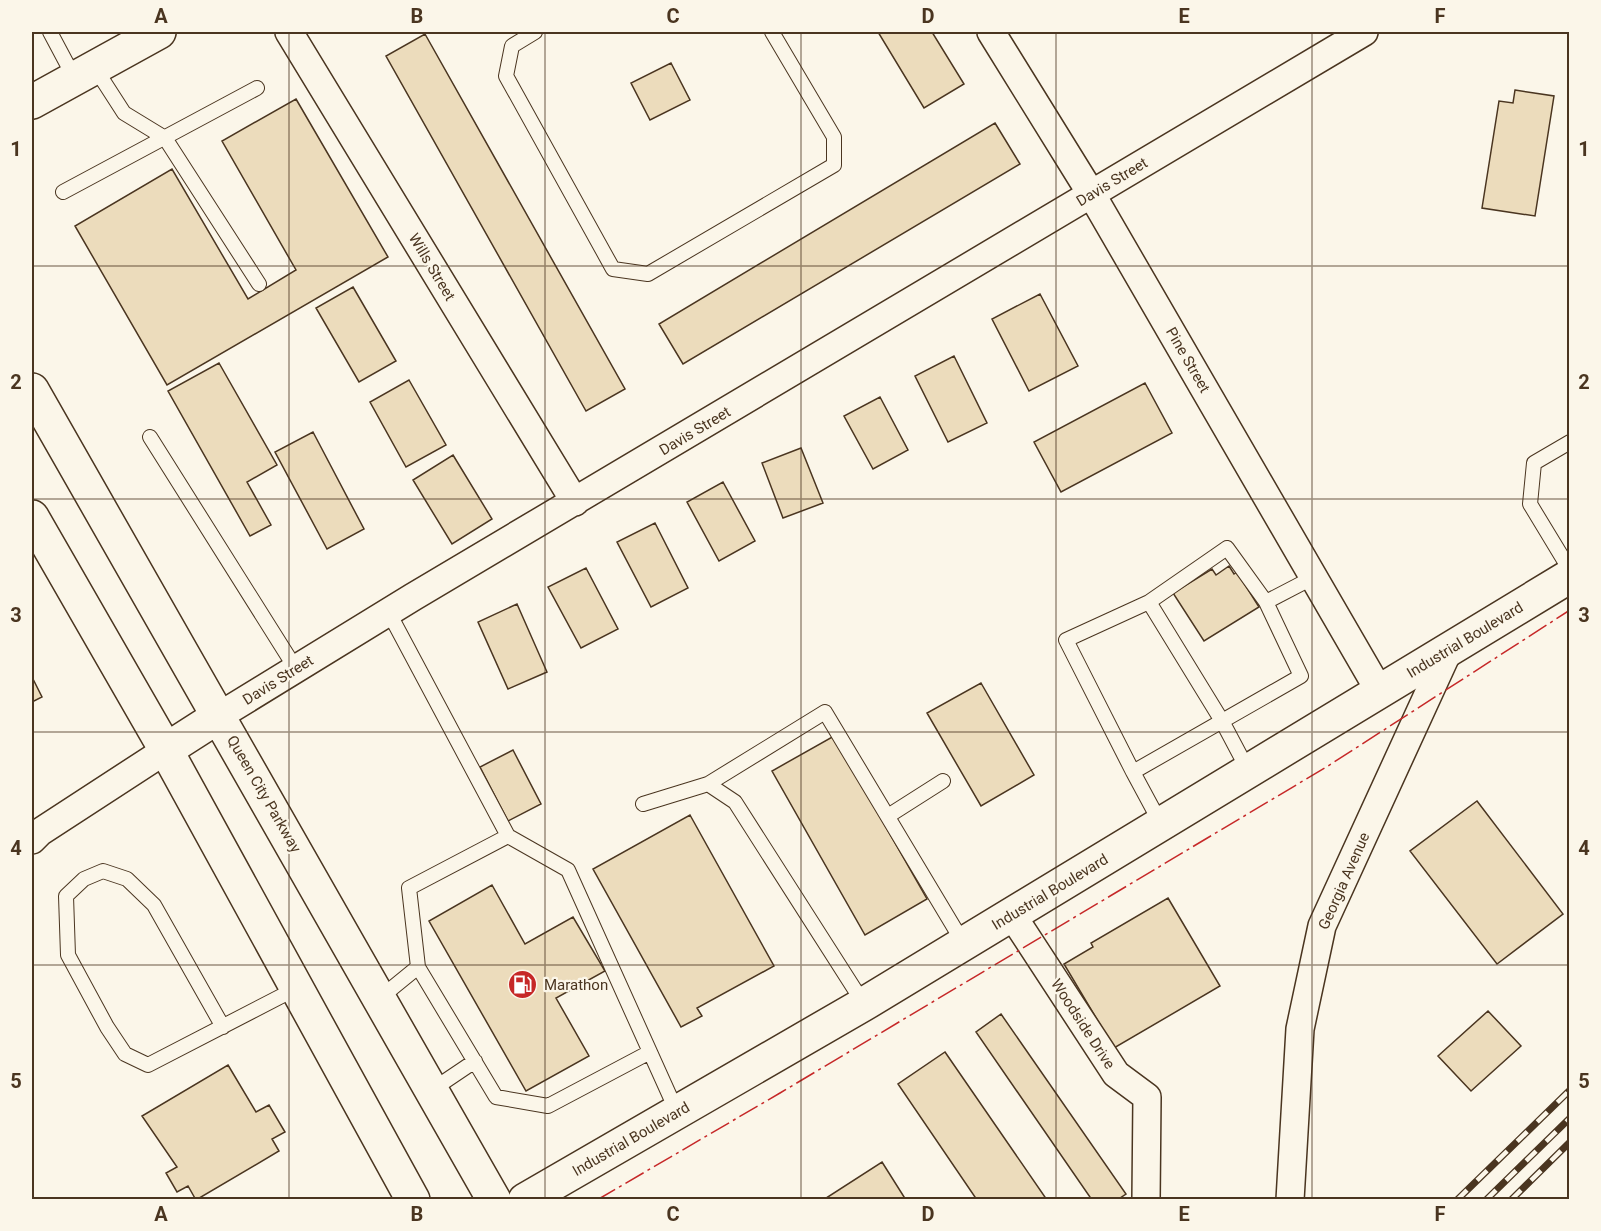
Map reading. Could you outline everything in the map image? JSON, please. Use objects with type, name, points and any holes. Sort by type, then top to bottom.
[{"type":"main road","points":[[32,103],[159,32]]},
{"type":"main road","name":"Queen City Parkway","points":[[32,390],[494,1200]]},
{"type":"main road","points":[[32,517],[166,750],[413,1200]]},
{"type":"main road","name":"Industrial Boulevard","points":[[525,1200],[864,1004],[1569,576]]},
{"type":"main road","name":"Davis Street","points":[[166,750],[219,716]]},
{"type":"street","name":"Wills Street","points":[[289,32],[575,502]]},
{"type":"street","name":"Pine Street","points":[[991,32],[1092,195],[1380,692]]},
{"type":"street","name":"Davis Street","points":[[219,716],[388,611],[1364,32]]},
{"type":"street","name":"Georgia Avenue","points":[[1290,1200],[1300,1029],[1322,926],[1449,649]]},
{"type":"street","name":"Davis Street","points":[[32,840],[40,832],[166,750]]},
{"type":"street","name":"Woodside Drive","points":[[1012,915],[1116,1074],[1147,1097],[1146,1200]]},
{"type":"lane","points":[[50,32],[85,74],[124,113],[165,138],[259,284]]},
{"type":"lane","points":[[535,32],[512,45],[506,76],[613,269],[648,274],[834,165],[834,136],[772,32]]},
{"type":"lane","points":[[63,192],[257,88]]},
{"type":"lane","points":[[150,437],[296,669]]},
{"type":"lane","points":[[1569,442],[1534,463],[1530,504],[1569,570]]},
{"type":"lane","points":[[1133,772],[1301,676],[1266,603],[1227,548],[1149,602],[1066,640],[1133,772],[1161,824]]},
{"type":"lane","points":[[1266,603],[1314,577]]},
{"type":"lane","points":[[1149,602],[1222,721],[1249,772]]},
{"type":"lane","points":[[388,611],[508,836],[568,870],[677,1112]]},
{"type":"lane","points":[[643,804],[708,783],[825,712],[964,944]]},
{"type":"lane","points":[[888,816],[944,781]]},
{"type":"lane","points":[[708,783],[735,802],[864,1004]]},
{"type":"lane","points":[[508,836],[409,888],[418,966],[496,1097],[548,1106],[650,1052]]},
{"type":"lane","points":[[223,1027],[154,905],[127,879],[103,871],[84,879],[66,896],[68,955],[124,1054],[148,1065],[223,1027],[297,988]]},
{"type":"lane","points":[[380,998],[418,966]]},
{"type":"lane","points":[[432,1090],[475,1061]]},
{"type":"building","points":[[878,32],[932,32],[964,84],[924,108]]},
{"type":"building","points":[[425,34],[625,389],[586,411],[386,56]]},
{"type":"building","points":[[671,63],[690,100],[650,120],[631,83]]},
{"type":"building","points":[[1515,90],[1554,96],[1535,216],[1482,208],[1499,101],[1513,103]]},
{"type":"building","points":[[296,99],[388,257],[167,385],[75,226],[172,169],[248,299],[296,270],[222,141]]},
{"type":"building","points":[[995,123],[1020,164],[683,364],[659,324]]},
{"type":"building","points":[[353,287],[396,361],[359,382],[316,308]]},
{"type":"building","points":[[1040,294],[1078,366],[1029,391],[992,319]]},
{"type":"building","points":[[954,356],[987,423],[948,442],[915,376]]},
{"type":"building","points":[[219,363],[277,465],[247,482],[271,525],[250,536],[168,391]]},
{"type":"building","points":[[409,380],[446,445],[406,467],[370,402]]},
{"type":"building","points":[[1145,383],[1172,433],[1061,492],[1034,442]]},
{"type":"building","points":[[880,397],[908,450],[873,469],[844,416]]},
{"type":"building","points":[[313,432],[364,529],[327,549],[275,452]]},
{"type":"building","points":[[801,448],[823,503],[783,518],[762,463]]},
{"type":"building","points":[[453,455],[492,519],[452,544],[413,480]]},
{"type":"building","points":[[723,482],[755,541],[719,561],[687,502]]},
{"type":"building","points":[[655,523],[688,588],[651,607],[617,542]]},
{"type":"building","points":[[1229,566],[1234,574],[1237,572],[1259,607],[1204,641],[1173,593],[1212,569],[1216,575]]},
{"type":"building","points":[[586,568],[618,629],[581,648],[548,587]]},
{"type":"building","points":[[517,604],[547,672],[508,689],[478,622]]},
{"type":"building","points":[[32,677],[42,697],[32,702]]},
{"type":"building","points":[[981,683],[1034,775],[981,806],[927,713]]},
{"type":"building","points":[[834,736],[927,899],[865,935],[772,771]]},
{"type":"building","points":[[513,750],[541,804],[508,821],[480,767]]},
{"type":"building","points":[[1477,801],[1563,914],[1497,964],[1410,851]]},
{"type":"building","points":[[690,815],[774,966],[697,1008],[702,1016],[681,1027],[593,869]]},
{"type":"building","name":"Marathon","points":[[492,885],[525,944],[573,917],[605,971],[556,998],[589,1056],[526,1091],[429,921]]},
{"type":"building","points":[[1168,898],[1220,986],[1114,1048],[1064,964],[1093,947],[1091,943]]},
{"type":"building","points":[[1488,1011],[1521,1046],[1471,1091],[1438,1056]]},
{"type":"building","points":[[1001,1014],[1126,1194],[1117,1200],[1092,1200],[976,1032]]},
{"type":"building","points":[[945,1052],[1047,1200],[977,1200],[898,1084]]},
{"type":"building","points":[[228,1065],[256,1112],[269,1105],[285,1132],[272,1139],[279,1151],[196,1200],[188,1186],[177,1192],[166,1173],[177,1167],[142,1116]]},
{"type":"building","points":[[882,1162],[906,1200],[823,1200]]},
{"type":"railway","points":[[1457,1200],[1570,1090]]},
{"type":"railway","points":[[1486,1200],[1570,1118]]},
{"type":"railway","points":[[1511,1200],[1570,1142]]},
{"type":"power","points":[[597,1200],[1328,766],[1570,610]]},
{"type":"place","name":"Marathon","points":[[523,985]]}]
